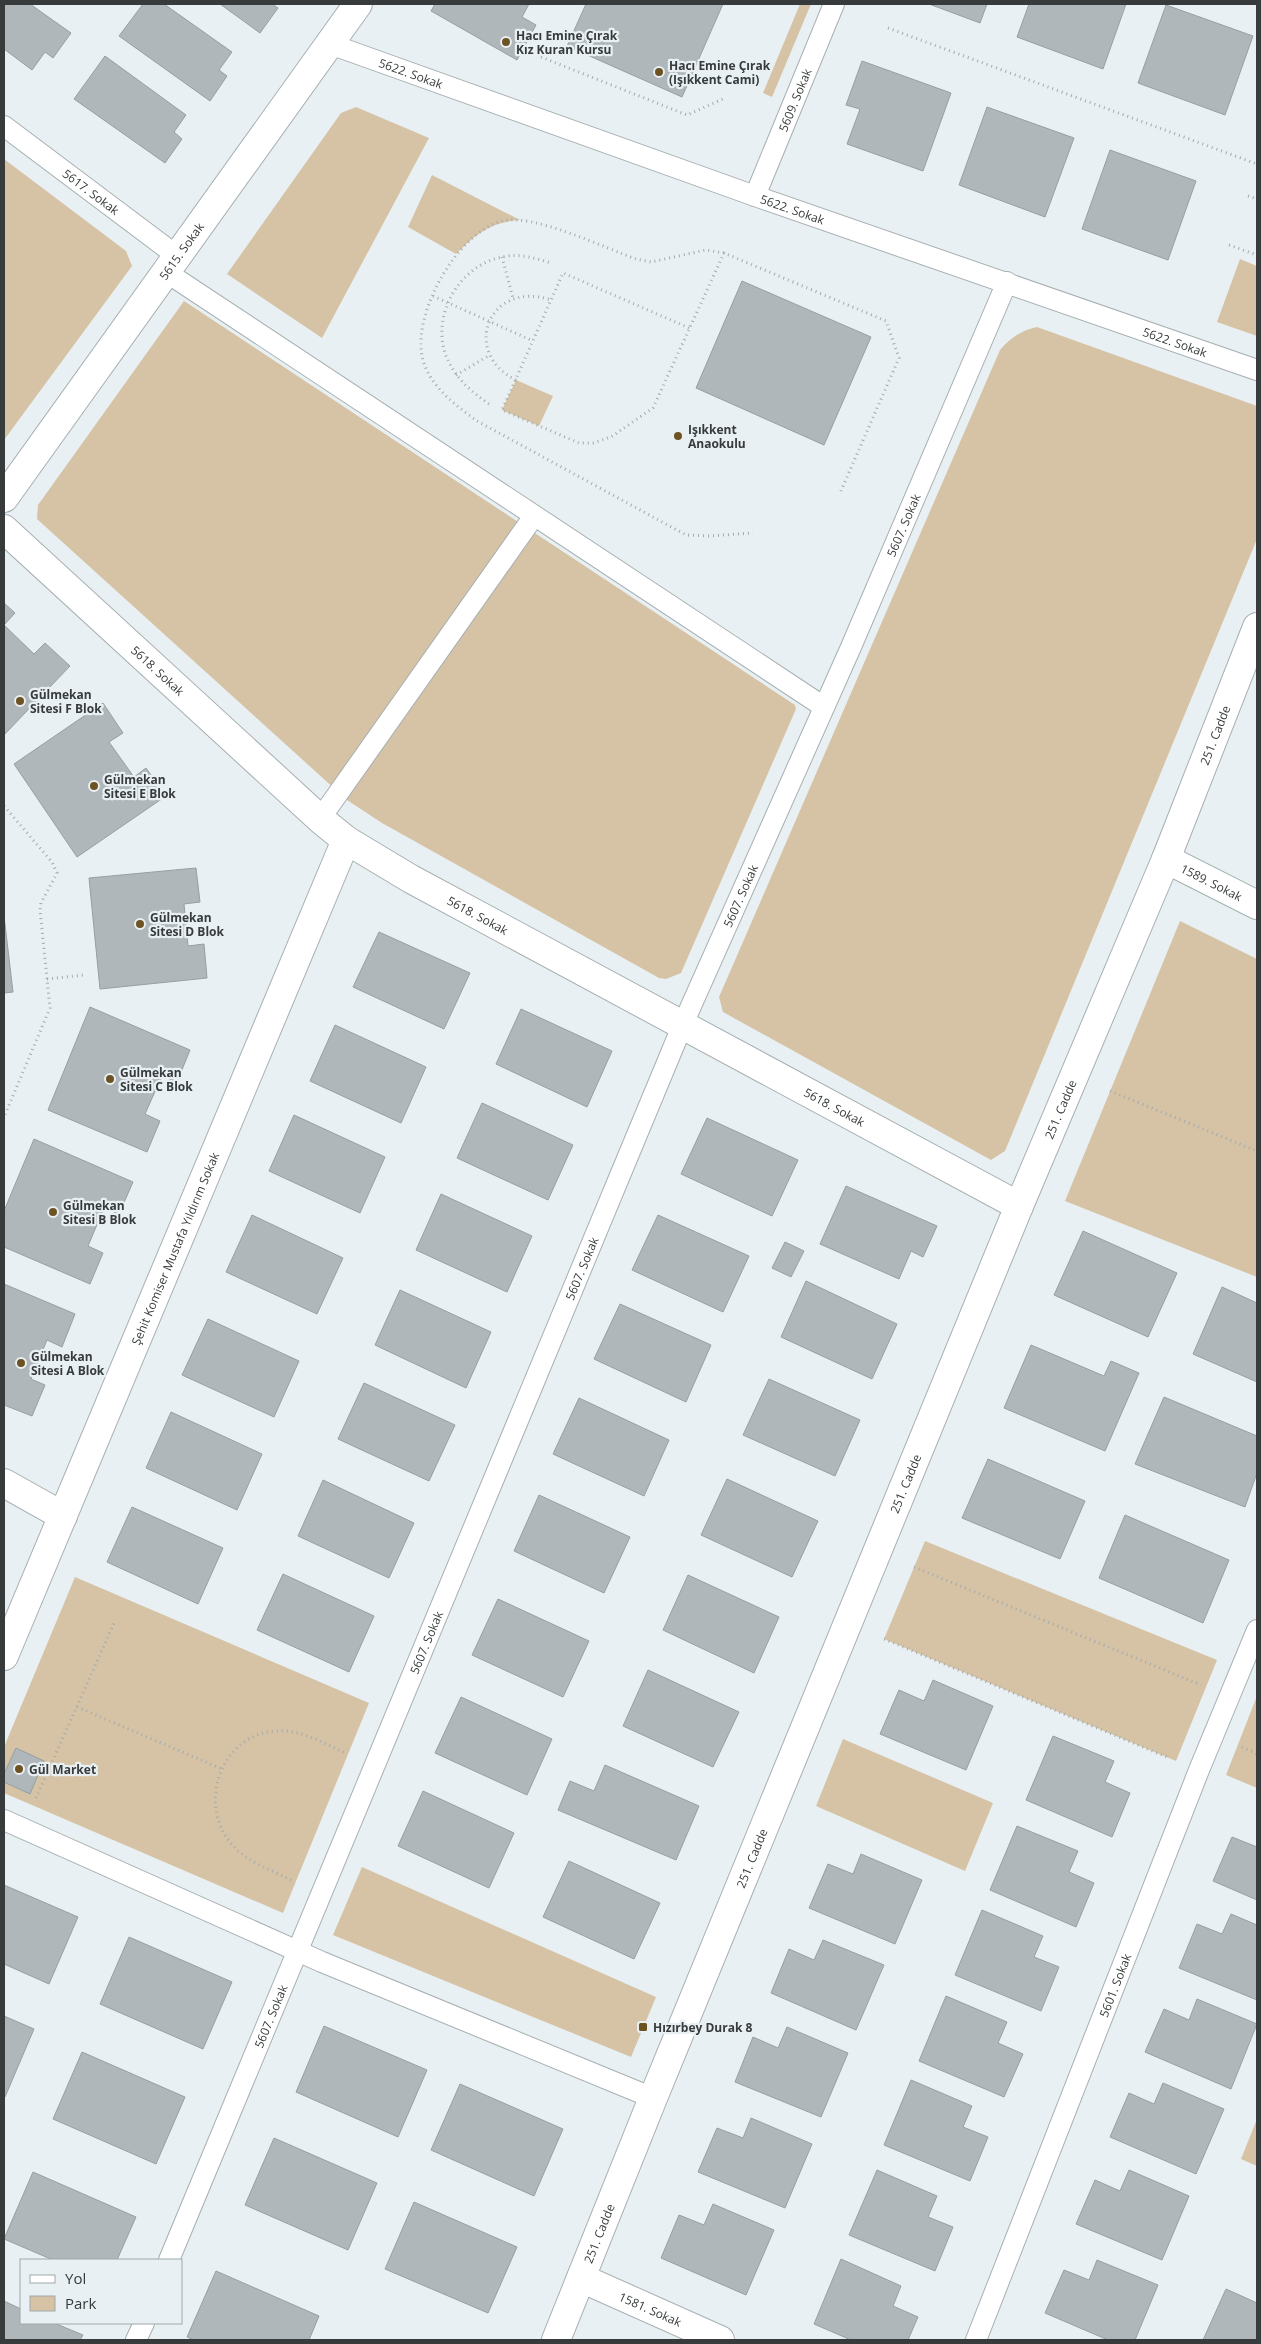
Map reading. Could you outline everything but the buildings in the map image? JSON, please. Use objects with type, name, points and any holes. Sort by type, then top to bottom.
[{"type":"street","name":"5615. Sokak","points":[[4,498],[358,4]]},
{"type":"street","name":"5618. Sokak","points":[[4,528],[346,840],[411,879],[1019,1206]]},
{"type":"street","name":"251. Cadde","points":[[556,2340],[653,2098],[1019,1206],[1166,859],[1257,627]]},
{"type":"street","name":"Şehit Komiser Mustafa Yıldırım Sokak","points":[[4,1656],[346,840]]},
{"type":"street","name":"1589. Sokak","points":[[1166,859],[1257,905]]},
{"type":"street","points":[[4,1482],[63,1516]]},
{"type":"street","name":"1581. Sokak","points":[[581,2278],[720,2340]]},
{"type":"lane","name":"5609. Sokak","points":[[755,196],[834,4]]},
{"type":"lane","name":"5622. Sokak","points":[[330,44],[755,196],[1257,370]]},
{"type":"lane","name":"5617. Sokak","points":[[4,126],[172,264],[534,516],[824,707]]},
{"type":"lane","name":"5607. Sokak","points":[[169,2259],[683,1024],[855,639],[1007,282]]},
{"type":"lane","points":[[320,818],[534,516]]},
{"type":"lane","name":"5601. Sokak","points":[[976,2340],[1199,1770],[1257,1630]]},
{"type":"lane","points":[[4,1820],[298,1950],[653,2098]]},
{"type":"lane","points":[[136,2340],[144,2324]]},
{"type":"path","points":[[888,28],[1257,164]]},
{"type":"path","points":[[541,57],[687,115],[722,99]]},
{"type":"path","points":[[1248,196],[1257,199]]},
{"type":"path","points":[[752,533],[709,536],[686,534],[476,421],[439,388],[429,374],[422,356],[420,341],[433,296],[444,272],[456,254],[471,239],[488,227],[502,221],[520,220],[540,224],[636,259],[652,262],[706,250],[724,253],[886,321],[899,358],[840,493]]},
{"type":"path","points":[[1229,245],[1257,255]]},
{"type":"path","points":[[688,328],[563,273],[502,410],[579,443],[603,440],[653,408],[724,253]]},
{"type":"path","points":[[489,404],[474,394],[456,375],[445,353],[442,327],[447,302],[460,281],[479,265],[502,257],[527,256],[551,263]]},
{"type":"path","points":[[502,257],[513,298]]},
{"type":"path","points":[[516,380],[504,374],[490,355],[486,335],[490,321],[497,309],[513,298],[522,295],[537,295],[551,300]]},
{"type":"path","points":[[433,296],[533,341]]},
{"type":"path","points":[[456,375],[490,355]]},
{"type":"path","points":[[4,806],[56,868],[55,879],[41,903],[40,910],[50,1008],[4,1117]]},
{"type":"path","points":[[47,979],[84,975]]},
{"type":"path","points":[[1110,1091],[1257,1151]]},
{"type":"path","points":[[914,1566],[1206,1687]]},
{"type":"path","points":[[32,1806],[115,1621]]},
{"type":"path","points":[[884,1639],[1199,1770]]},
{"type":"path","points":[[77,1707],[222,1769]]},
{"type":"path","points":[[296,1882],[247,1858],[230,1843],[219,1824],[214,1802],[216,1780],[226,1759],[242,1744],[262,1734],[285,1731],[306,1736],[348,1754]]},
{"type":"green space","points":[[800,4],[811,4],[772,97],[763,93]]},
{"type":"green space","points":[[356,107],[429,138],[322,338],[227,274],[341,113]]},
{"type":"green space","points":[[4,159],[126,251],[132,266],[4,440]]},
{"type":"green space","points":[[432,175],[520,220],[501,223],[485,230],[456,254],[408,227]]},
{"type":"green space","points":[[1240,259],[1257,266],[1257,336],[1217,322]]},
{"type":"green space","points":[[184,301],[795,705],[796,709],[681,973],[666,979],[659,978],[382,823],[347,800],[37,519],[38,505]]},
{"type":"green space","points":[[1037,327],[1257,406],[1257,539],[1005,1151],[991,1160],[723,1012],[719,997],[1000,350],[1017,335]]},
{"type":"green space","points":[[516,380],[553,396],[539,426],[502,410]]},
{"type":"green space","points":[[1180,921],[1257,959],[1257,1277],[1065,1201]]},
{"type":"green space","points":[[925,1541],[1217,1660],[1176,1761],[884,1639]]},
{"type":"green space","points":[[75,1577],[369,1703],[283,1913],[4,1793],[4,1747]]},
{"type":"green space","points":[[1257,1696],[1257,1788],[1226,1775]]},
{"type":"green space","points":[[843,1739],[993,1803],[965,1871],[816,1806]]},
{"type":"green space","points":[[362,1867],[656,1997],[631,2057],[333,1935]]},
{"type":"green space","points":[[1257,2119],[1257,2166],[1241,2159]]},
{"type":"place","name":"Hacı Emine Çırak Kız Kuran Kursu","points":[[506,42]]},
{"type":"place","name":"Hacı Emine Çırak (Işıkkent Cami)","points":[[659,72]]},
{"type":"place","name":"Işıkkent Anaokulu","points":[[678,436]]},
{"type":"place","name":"Gülmekan Sitesi F Blok","points":[[20,701]]},
{"type":"place","name":"Gülmekan Sitesi E Blok","points":[[94,786]]},
{"type":"place","name":"Gülmekan Sitesi D Blok","points":[[140,924]]},
{"type":"place","name":"Gülmekan Sitesi C Blok","points":[[110,1079]]},
{"type":"place","name":"Gülmekan Sitesi B Blok","points":[[53,1212]]},
{"type":"place","name":"Gülmekan Sitesi A Blok","points":[[21,1363]]},
{"type":"place","name":"Gül Market","points":[[19,1769]]},
{"type":"place","name":"Hızırbey Durak 8","points":[[643,2027]]}]
